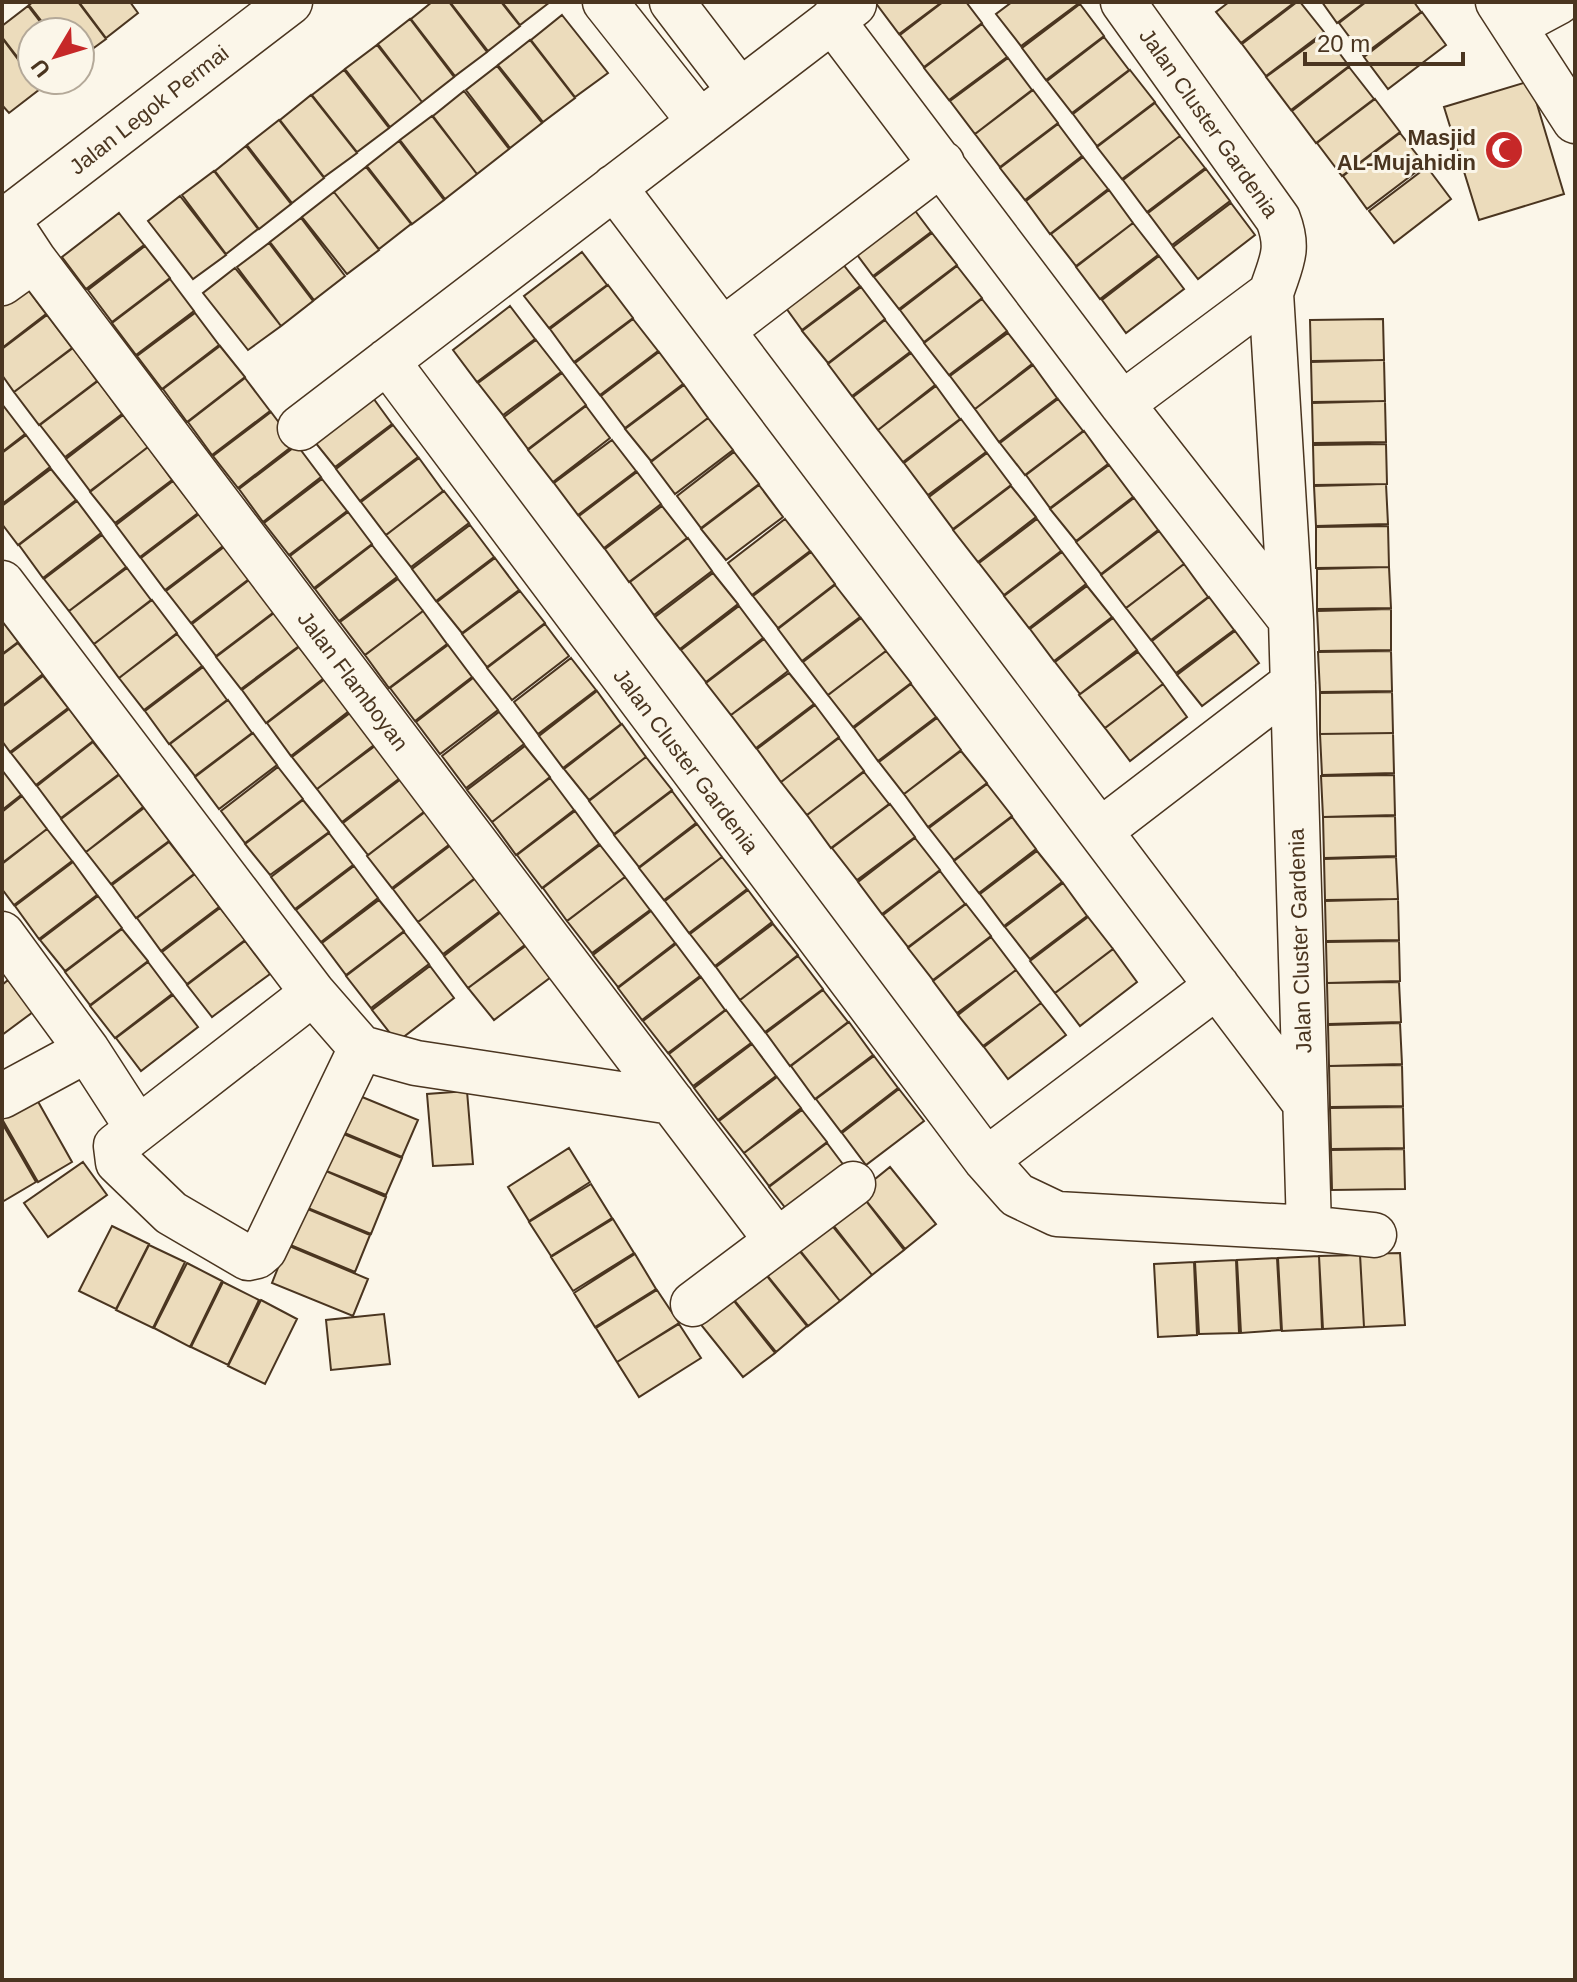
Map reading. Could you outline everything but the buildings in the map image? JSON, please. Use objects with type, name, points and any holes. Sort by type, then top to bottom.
[{"type":"street","name":"Jalan Legok Permai","points":[[5,218],[290,2]]},
{"type":"street","points":[[605,2],[700,122]]},
{"type":"street","points":[[672,2],[740,91]]},
{"type":"street","name":"Jalan Cluster Gardenia","points":[[1123,2],[1278,219],[1285,238],[1271,293],[1291,620],[1309,1228]]},
{"type":"street","points":[[1558,2],[1507,14],[1575,121]]},
{"type":"street","points":[[300,428],[844,11],[942,163],[1122,404],[1291,620]]},
{"type":"street","points":[[723,330],[942,163]]},
{"type":"street","name":"Jalan Cluster Gardenia","points":[[614,187],[1305,1103]]},
{"type":"street","name":"Jalan Flamboyan","points":[[5,218],[18,272],[672,1102],[777,1241]]},
{"type":"street","points":[[1122,404],[1271,293]]},
{"type":"street","name":"Jalan Cluster Gardenia","points":[[387,361],[986,1160],[1017,1195],[1057,1214],[1309,1228],[1374,1235]]},
{"type":"street","points":[[2,583],[313,993],[361,1048],[416,1063],[672,1102]]},
{"type":"street","points":[[1100,831],[1293,683]]},
{"type":"street","points":[[2,934],[87,1050],[138,1129]]},
{"type":"street","points":[[986,1160],[1217,986]]},
{"type":"street","points":[[313,993],[116,1146],[118,1162],[171,1213],[248,1258],[257,1256],[264,1250],[361,1048]]},
{"type":"street","points":[[2,1096],[87,1050]]},
{"type":"street","points":[[693,1304],[853,1184]]},
{"type":"place","name":"Masjid AL-Mujahidin","points":[[1504,150]]}]
